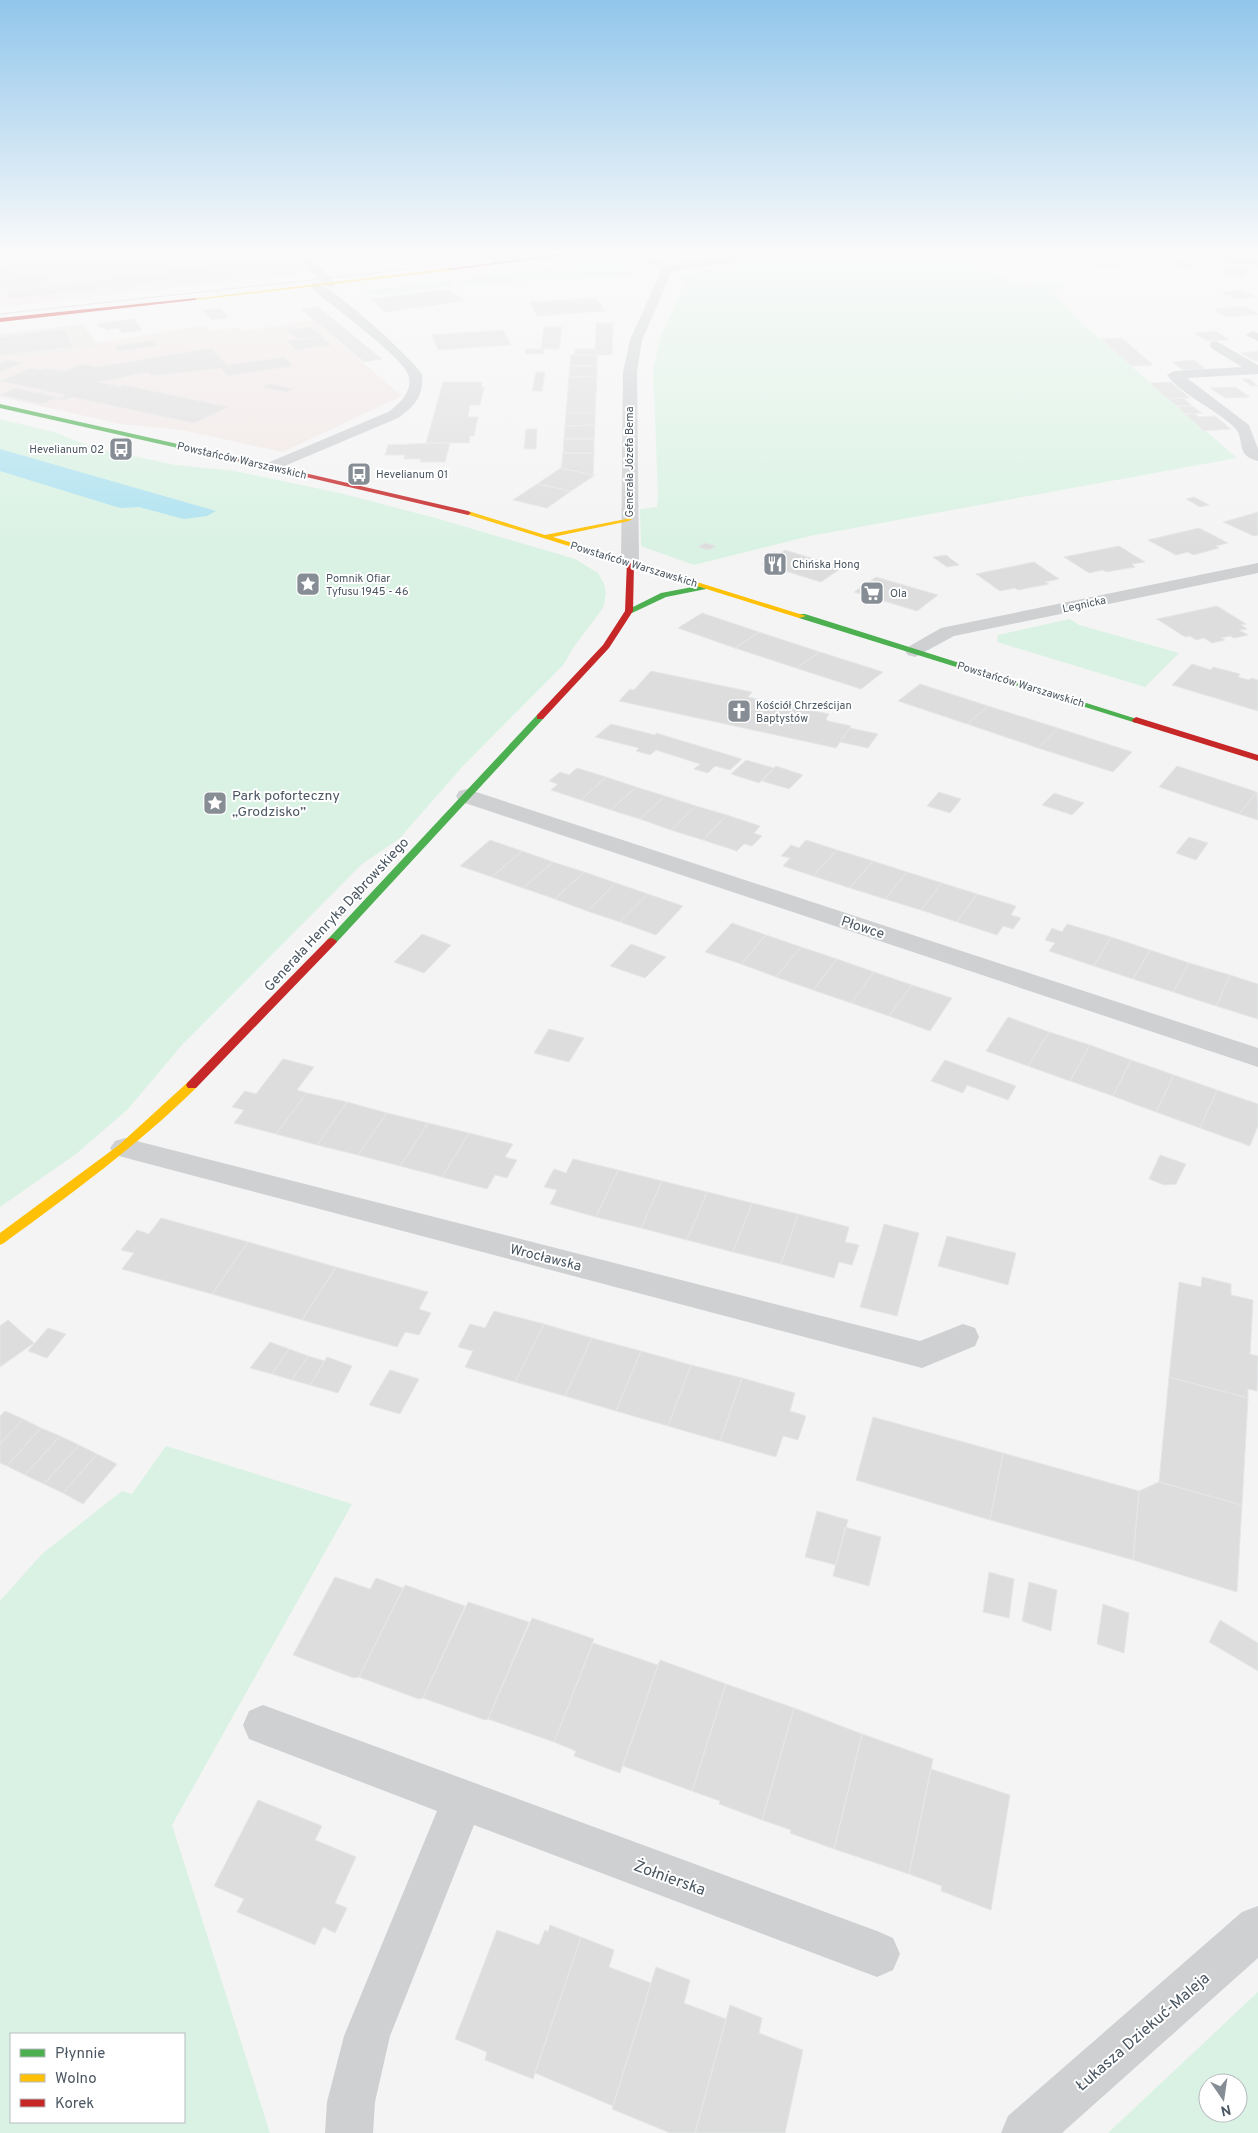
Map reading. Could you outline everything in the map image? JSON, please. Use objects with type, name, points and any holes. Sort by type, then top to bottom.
[{"type":"street","points":[[270,467],[393,415],[409,404],[415,383],[415,372],[393,350]]},
{"type":"street","name":"Generała Józefa Bema","points":[[630,562],[630,375],[634,350]]},
{"type":"street","points":[[1223,350],[1257,370],[1174,375],[1244,428],[1249,450],[1258,456]]},
{"type":"street","name":"Powstańców Warszawskich","points":[[0,406],[432,504],[546,536],[1258,758]]},
{"type":"street","points":[[546,536],[629,519]]},
{"type":"street","points":[[629,612],[630,562]]},
{"type":"street","name":"Legnicka","points":[[915,651],[948,632],[1258,568]]},
{"type":"street","points":[[629,612],[650,600],[670,593],[683,589],[708,587]]},
{"type":"street","name":"Generała Henryka Dąbrowskiego","points":[[0,1240],[126,1148],[156,1122],[316,959],[606,646],[629,612]]},
{"type":"street","name":"Płowce","points":[[467,796],[1258,1058]]},
{"type":"street","name":"Wrocławska","points":[[126,1148],[922,1355],[964,1337]]},
{"type":"street","name":"Żołnierska","points":[[263,1725],[877,1954]]},
{"type":"street","points":[[349,2133],[351,2102],[367,2036],[463,1800]]},
{"type":"street","name":"Łukasza Dziekuć-Maleja","points":[[1025,2133],[1258,1928]]},
{"type":"shaded area","points":[[0,350],[85,350],[0,359]]},
{"type":"shaded area","points":[[84,350],[348,350],[402,396],[283,452],[181,430],[120,424],[0,397],[0,359]]},
{"type":"green space","points":[[658,350],[1112,350],[1237,458],[810,536],[694,565],[641,546],[640,509],[657,507],[658,495],[653,370]]},
{"type":"green space","name":"Park poforteczny „Grodzisko”","points":[[0,419],[54,432],[95,448],[176,465],[235,471],[344,494],[439,519],[575,559],[598,573],[604,584],[606,594],[603,608],[573,648],[564,664],[462,767],[399,839],[362,864],[181,1046],[128,1109],[76,1154],[0,1207]]},
{"type":"green space","points":[[1070,619],[1079,625],[1179,653],[1145,687],[997,642],[998,635]]},
{"type":"green space","points":[[166,1446],[352,1504],[172,1825],[270,2133],[0,2133],[0,1601],[42,1554],[122,1491],[132,1494]]},
{"type":"green space","points":[[1258,1992],[1258,2133],[1108,2133]]},
{"type":"water","points":[[0,449],[216,511],[207,516],[184,519],[139,507],[120,508],[0,471]]},
{"type":"building","points":[[0,350],[51,350],[0,355]]},
{"type":"building","points":[[202,350],[212,350],[227,365],[284,357],[293,366],[228,376],[221,368],[152,376],[148,372],[99,382],[120,387],[124,385],[228,407],[194,423],[72,397],[65,400],[58,399],[66,395],[0,381],[31,368],[65,371],[83,364],[97,367]]},
{"type":"building","points":[[349,350],[370,350],[382,359],[364,362]]},
{"type":"building","points":[[526,350],[544,350],[543,354],[525,354]]},
{"type":"building","points":[[575,350],[612,350],[612,355],[574,355]]},
{"type":"building","points":[[1113,350],[1135,350],[1153,365],[1132,366]]},
{"type":"building","points":[[1258,351],[1258,361],[1241,353]]},
{"type":"building","points":[[571,355],[597,355],[597,366],[570,366]]},
{"type":"building","points":[[9,360],[23,363],[0,372],[0,363]]},
{"type":"building","points":[[1194,360],[1206,369],[1183,370],[1172,362]]},
{"type":"building","points":[[570,366],[597,366],[597,376],[569,377]]},
{"type":"building","points":[[536,372],[545,372],[542,391],[532,391]]},
{"type":"building","points":[[597,376],[595,413],[566,413],[569,377]]},
{"type":"building","points":[[1242,379],[1250,379],[1258,386],[1251,386]]},
{"type":"building","points":[[443,382],[482,382],[481,388],[484,387],[480,405],[470,405],[468,417],[478,417],[474,436],[470,436],[469,443],[426,443]]},
{"type":"building","points":[[1171,382],[1190,398],[1168,399],[1150,383]]},
{"type":"building","points":[[270,384],[294,389],[286,392],[262,387]]},
{"type":"building","points":[[1235,387],[1250,397],[1225,398],[1210,388]]},
{"type":"building","points":[[16,388],[36,393],[47,391],[41,394],[58,397],[42,404],[0,395]]},
{"type":"building","points":[[1184,398],[1192,406],[1177,406],[1168,399]]},
{"type":"building","points":[[1177,406],[1192,406],[1202,413],[1185,414]]},
{"type":"building","points":[[566,413],[595,413],[595,425],[565,426]]},
{"type":"building","points":[[1185,414],[1195,414],[1199,417],[1215,416],[1231,429],[1204,431]]},
{"type":"building","points":[[595,425],[594,439],[564,439],[565,426]]},
{"type":"building","points":[[526,429],[537,429],[536,449],[524,449]]},
{"type":"building","points":[[564,439],[594,439],[594,453],[563,453]]},
{"type":"building","points":[[450,443],[445,462],[420,462],[421,459],[404,459],[405,455],[385,455],[388,445]]},
{"type":"building","points":[[563,453],[594,453],[593,475],[561,468]]},
{"type":"building","points":[[561,468],[595,475],[571,491],[537,484]]},
{"type":"building","points":[[537,484],[571,491],[547,508],[513,500]]},
{"type":"building","points":[[1194,497],[1209,505],[1200,507],[1186,499]]},
{"type":"building","points":[[1258,512],[1258,535],[1254,536],[1223,522]]},
{"type":"building","points":[[1199,528],[1228,543],[1216,546],[1219,548],[1193,555],[1188,552],[1176,555],[1148,540]]},
{"type":"building","points":[[705,543],[716,546],[709,550],[698,547]]},
{"type":"building","points":[[1119,546],[1145,562],[1132,564],[1135,567],[1089,573],[1064,557]]},
{"type":"building","points":[[785,550],[843,567],[821,582],[762,564],[769,560],[763,559],[774,552],[779,554]]},
{"type":"building","points":[[946,555],[959,565],[947,567],[933,557]]},
{"type":"building","points":[[1034,562],[1059,579],[1045,582],[1049,584],[1018,590],[1015,588],[1000,591],[976,574]]},
{"type":"building","points":[[876,577],[938,595],[917,611],[854,592]]},
{"type":"building","points":[[1217,606],[1246,624],[1241,625],[1247,629],[1239,630],[1248,635],[1221,638],[1225,640],[1212,643],[1204,638],[1196,640],[1190,636],[1185,637],[1157,619]]},
{"type":"building","points":[[702,613],[759,632],[735,648],[678,628]]},
{"type":"building","points":[[759,632],[820,652],[796,668],[735,648]]},
{"type":"building","points":[[820,652],[883,672],[861,689],[796,668]]},
{"type":"building","points":[[1192,664],[1211,670],[1213,667],[1240,674],[1238,677],[1249,680],[1251,678],[1258,680],[1258,711],[1172,685]]},
{"type":"building","name":"Kościół Chrześcijan Baptystów","points":[[651,671],[752,692],[748,697],[829,714],[826,719],[828,721],[851,726],[836,748],[619,701],[630,689],[634,690]]},
{"type":"building","points":[[920,684],[988,706],[967,724],[898,701]]},
{"type":"building","points":[[988,706],[1058,728],[1038,748],[967,724]]},
{"type":"building","points":[[611,724],[655,735],[656,733],[742,759],[730,770],[715,766],[708,773],[694,769],[700,764],[656,750],[650,755],[636,751],[639,748],[595,737]]},
{"type":"building","points":[[850,728],[878,734],[868,748],[840,742]]},
{"type":"building","points":[[1058,728],[1132,752],[1113,772],[1038,748]]},
{"type":"building","points":[[746,760],[774,768],[759,783],[731,774]]},
{"type":"building","points":[[776,766],[803,775],[789,789],[762,781]]},
{"type":"building","points":[[1177,766],[1257,792],[1239,814],[1159,787]]},
{"type":"building","points":[[577,768],[606,777],[581,800],[551,790],[558,784],[549,781],[560,772],[569,775]]},
{"type":"building","points":[[606,777],[636,787],[611,810],[581,800]]},
{"type":"building","points":[[636,787],[665,796],[640,819],[611,810]]},
{"type":"building","points":[[939,792],[961,799],[950,813],[927,806]]},
{"type":"building","points":[[1257,792],[1258,820],[1239,814]]},
{"type":"building","points":[[1054,793],[1084,803],[1072,815],[1042,805]]},
{"type":"building","points":[[665,796],[696,806],[671,830],[640,819]]},
{"type":"building","points":[[696,806],[727,815],[703,840],[671,830]]},
{"type":"building","points":[[727,815],[760,826],[754,833],[762,836],[752,846],[744,844],[737,851],[703,840]]},
{"type":"building","points":[[1189,837],[1208,843],[1196,860],[1176,853]]},
{"type":"building","points":[[490,840],[522,851],[492,877],[460,866]]},
{"type":"building","points":[[806,840],[837,850],[813,876],[783,866],[790,858],[781,856],[791,845],[799,848]]},
{"type":"building","points":[[837,850],[873,861],[850,888],[813,876]]},
{"type":"building","points":[[522,851],[553,862],[523,888],[492,877]]},
{"type":"building","points":[[873,861],[907,872],[885,899],[850,888]]},
{"type":"building","points":[[553,862],[584,872],[555,899],[523,888]]},
{"type":"building","points":[[584,872],[616,883],[587,911],[555,899]]},
{"type":"building","points":[[907,872],[942,883],[921,910],[885,899]]},
{"type":"building","points":[[616,883],[648,894],[620,922],[587,911]]},
{"type":"building","points":[[942,883],[977,894],[957,922],[921,910]]},
{"type":"building","points":[[648,894],[683,906],[656,935],[620,922]]},
{"type":"building","points":[[977,894],[1016,906],[1011,915],[1021,918],[1013,929],[1003,926],[997,935],[957,922]]},
{"type":"building","points":[[732,923],[766,935],[741,964],[705,952]]},
{"type":"building","points":[[1067,924],[1111,937],[1094,966],[1049,951],[1055,943],[1045,940],[1052,928],[1062,932]]},
{"type":"building","points":[[422,934],[451,945],[424,973],[394,962]]},
{"type":"building","points":[[766,935],[801,947],[776,977],[741,964]]},
{"type":"building","points":[[1111,937],[1150,950],[1133,979],[1094,966]]},
{"type":"building","points":[[631,944],[666,957],[645,978],[610,966]]},
{"type":"building","points":[[801,947],[837,959],[813,990],[776,977]]},
{"type":"building","points":[[1150,950],[1189,963],[1173,992],[1133,979]]},
{"type":"building","points":[[837,959],[874,972],[851,1003],[813,990]]},
{"type":"building","points":[[1189,963],[1230,975],[1216,1006],[1173,992]]},
{"type":"building","points":[[874,972],[912,985],[889,1016],[851,1003]]},
{"type":"building","points":[[1230,975],[1258,984],[1258,1019],[1216,1006]]},
{"type":"building","points":[[912,985],[952,998],[930,1031],[889,1016]]},
{"type":"building","points":[[1008,1017],[1049,1032],[1028,1066],[986,1051]]},
{"type":"building","points":[[549,1029],[584,1038],[569,1062],[534,1053]]},
{"type":"building","points":[[1049,1032],[1090,1045],[1070,1081],[1028,1066]]},
{"type":"building","points":[[1090,1045],[1131,1060],[1113,1096],[1070,1081]]},
{"type":"building","points":[[283,1059],[314,1067],[297,1090],[307,1093],[276,1134],[234,1123],[244,1110],[232,1107],[245,1091],[256,1094]]},
{"type":"building","points":[[945,1060],[1016,1086],[1008,1100],[967,1085],[963,1093],[931,1081]]},
{"type":"building","points":[[1131,1060],[1174,1075],[1156,1112],[1113,1096]]},
{"type":"building","points":[[1174,1075],[1217,1090],[1200,1128],[1156,1112]]},
{"type":"building","points":[[1217,1090],[1258,1104],[1258,1126],[1250,1146],[1200,1128]]},
{"type":"building","points":[[307,1093],[347,1102],[317,1145],[276,1134]]},
{"type":"building","points":[[347,1102],[387,1113],[358,1155],[317,1145]]},
{"type":"building","points":[[387,1113],[428,1123],[400,1166],[358,1155]]},
{"type":"building","points":[[428,1123],[469,1133],[442,1177],[400,1166]]},
{"type":"building","points":[[469,1133],[513,1144],[505,1157],[517,1160],[507,1178],[495,1175],[487,1189],[442,1177]]},
{"type":"building","points":[[1160,1155],[1186,1164],[1176,1184],[1164,1185],[1149,1179]]},
{"type":"building","points":[[573,1159],[618,1170],[596,1217],[550,1204],[557,1190],[544,1187],[554,1169],[566,1173]]},
{"type":"building","points":[[618,1170],[662,1181],[641,1228],[596,1217]]},
{"type":"building","points":[[662,1181],[707,1192],[687,1240],[641,1228]]},
{"type":"building","points":[[707,1192],[752,1203],[733,1252],[687,1240]]},
{"type":"building","points":[[752,1203],[798,1214],[781,1264],[733,1252]]},
{"type":"building","points":[[798,1214],[849,1227],[845,1242],[859,1245],[852,1265],[839,1262],[834,1278],[781,1264]]},
{"type":"building","points":[[161,1218],[248,1242],[212,1294],[122,1269],[134,1253],[121,1250],[137,1230],[149,1234]]},
{"type":"building","points":[[884,1224],[919,1233],[897,1316],[860,1307]]},
{"type":"building","points":[[947,1236],[1016,1253],[1008,1285],[938,1266]]},
{"type":"building","points":[[248,1242],[336,1267],[302,1320],[212,1294]]},
{"type":"building","points":[[336,1267],[428,1292],[419,1309],[431,1313],[419,1335],[405,1332],[397,1347],[302,1320]]},
{"type":"building","points":[[1202,1277],[1231,1284],[1231,1295],[1253,1300],[1250,1354],[1258,1356],[1257,1391],[1248,1389],[1248,1398],[1169,1377],[1179,1282],[1201,1287]]},
{"type":"building","points":[[494,1311],[544,1324],[515,1382],[465,1367],[473,1351],[458,1347],[470,1324],[485,1328]]},
{"type":"building","points":[[8,1320],[34,1343],[0,1367],[0,1326]]},
{"type":"building","points":[[544,1324],[592,1338],[565,1396],[515,1382]]},
{"type":"building","points":[[48,1328],[66,1334],[47,1358],[28,1351]]},
{"type":"building","points":[[592,1338],[641,1351],[616,1411],[565,1396]]},
{"type":"building","points":[[270,1342],[289,1349],[272,1374],[250,1368]]},
{"type":"building","points":[[289,1349],[308,1356],[292,1380],[272,1374]]},
{"type":"building","points":[[641,1351],[691,1365],[668,1426],[616,1411]]},
{"type":"building","points":[[308,1356],[325,1361],[310,1385],[292,1380]]},
{"type":"building","points":[[327,1357],[352,1366],[338,1393],[310,1385]]},
{"type":"building","points":[[691,1365],[742,1378],[720,1441],[668,1426]]},
{"type":"building","points":[[390,1370],[419,1379],[400,1414],[369,1405]]},
{"type":"building","points":[[1169,1377],[1248,1398],[1242,1505],[1159,1482]]},
{"type":"building","points":[[742,1378],[795,1393],[790,1411],[806,1416],[798,1440],[783,1436],[776,1457],[720,1441]]},
{"type":"building","points":[[5,1411],[23,1419],[0,1444],[0,1416]]},
{"type":"building","points":[[873,1417],[1003,1453],[990,1520],[856,1480]]},
{"type":"building","points":[[23,1419],[41,1428],[7,1466],[0,1463],[0,1444]]},
{"type":"building","points":[[41,1428],[60,1436],[25,1475],[7,1466]]},
{"type":"building","points":[[60,1436],[79,1445],[44,1484],[25,1475]]},
{"type":"building","points":[[79,1445],[97,1454],[63,1493],[44,1484]]},
{"type":"building","points":[[1003,1453],[1139,1491],[1133,1560],[990,1520]]},
{"type":"building","points":[[97,1454],[117,1464],[83,1504],[63,1493]]},
{"type":"building","points":[[1159,1482],[1242,1505],[1237,1592],[1133,1560],[1139,1491]]},
{"type":"building","points":[[817,1511],[848,1520],[836,1565],[805,1557]]},
{"type":"building","points":[[845,1527],[881,1537],[869,1586],[833,1576]]},
{"type":"building","points":[[989,1572],[1014,1579],[1009,1618],[983,1612]]},
{"type":"building","points":[[335,1577],[370,1589],[376,1578],[403,1588],[359,1677],[354,1678],[293,1655]]},
{"type":"building","points":[[1029,1582],[1057,1590],[1051,1631],[1022,1621]]},
{"type":"building","points":[[405,1585],[465,1606],[423,1698],[419,1699],[359,1677]]},
{"type":"building","points":[[468,1602],[529,1622],[488,1719],[485,1720],[423,1698]]},
{"type":"building","points":[[1103,1604],[1129,1613],[1124,1653],[1097,1644]]},
{"type":"building","points":[[532,1618],[594,1639],[554,1742],[488,1719]]},
{"type":"building","points":[[1220,1620],[1258,1643],[1258,1671],[1209,1642]]},
{"type":"building","points":[[593,1643],[658,1665],[620,1773],[574,1756],[576,1751],[554,1742]]},
{"type":"building","points":[[660,1660],[726,1684],[692,1791],[623,1766]]},
{"type":"building","points":[[726,1684],[794,1708],[762,1820],[719,1804],[720,1801],[692,1791]]},
{"type":"building","points":[[794,1708],[862,1734],[834,1849],[790,1833],[791,1830],[762,1820]]},
{"type":"building","points":[[862,1734],[933,1759],[909,1874],[834,1849]]},
{"type":"building","points":[[931,1769],[1010,1795],[991,1910],[941,1891],[942,1886],[909,1874]]},
{"type":"building","points":[[258,1800],[322,1826],[315,1840],[356,1857],[335,1903],[347,1908],[335,1933],[323,1927],[315,1945],[237,1912],[244,1899],[214,1886]]},
{"type":"building","points":[[550,1925],[581,1937],[533,2079],[485,2060],[487,2052],[455,2039],[497,1930],[539,1945],[545,1930],[548,1932]]},
{"type":"building","points":[[581,1937],[614,1950],[609,1967],[651,1983],[613,2106],[535,2073]]},
{"type":"building","points":[[656,1967],[690,1980],[684,2003],[726,2019],[695,2133],[670,2133],[612,2109]]},
{"type":"building","points":[[730,2005],[762,2018],[759,2033],[803,2050],[785,2133],[695,2133]]},
{"type":"traffic: fast","points":[[0,406],[240,460]]},
{"type":"traffic: fast","points":[[629,611],[664,595],[703,587]]},
{"type":"traffic: fast","points":[[802,616],[1136,720]]},
{"type":"traffic: fast","points":[[332,941],[540,717]]},
{"type":"traffic: slow","points":[[468,513],[802,616]]},
{"type":"traffic: slow","points":[[548,536],[629,519]]},
{"type":"traffic: slow","points":[[0,1240],[123,1148],[192,1085]]},
{"type":"traffic: jam","points":[[240,460],[468,513]]},
{"type":"traffic: jam","points":[[540,717],[606,646],[629,611],[630,563]]},
{"type":"traffic: jam","points":[[1136,720],[1258,758]]},
{"type":"traffic: jam","points":[[192,1085],[332,941]]},
{"type":"place","name":"Hevelianum 02","points":[[121,449]]},
{"type":"place","name":"Hevelianum 01","points":[[359,474]]},
{"type":"place","name":"Chińska Hong","points":[[775,564]]},
{"type":"place","name":"Pomnik Ofiar Tyfusu 1945 - 46","points":[[308,584]]},
{"type":"place","name":"Ola","points":[[872,593]]},
{"type":"place","name":"Kościół Chrześcijan Baptystów","points":[[739,711]]},
{"type":"place","name":"Park poforteczny „Grodzisko”","points":[[215,803]]}]
